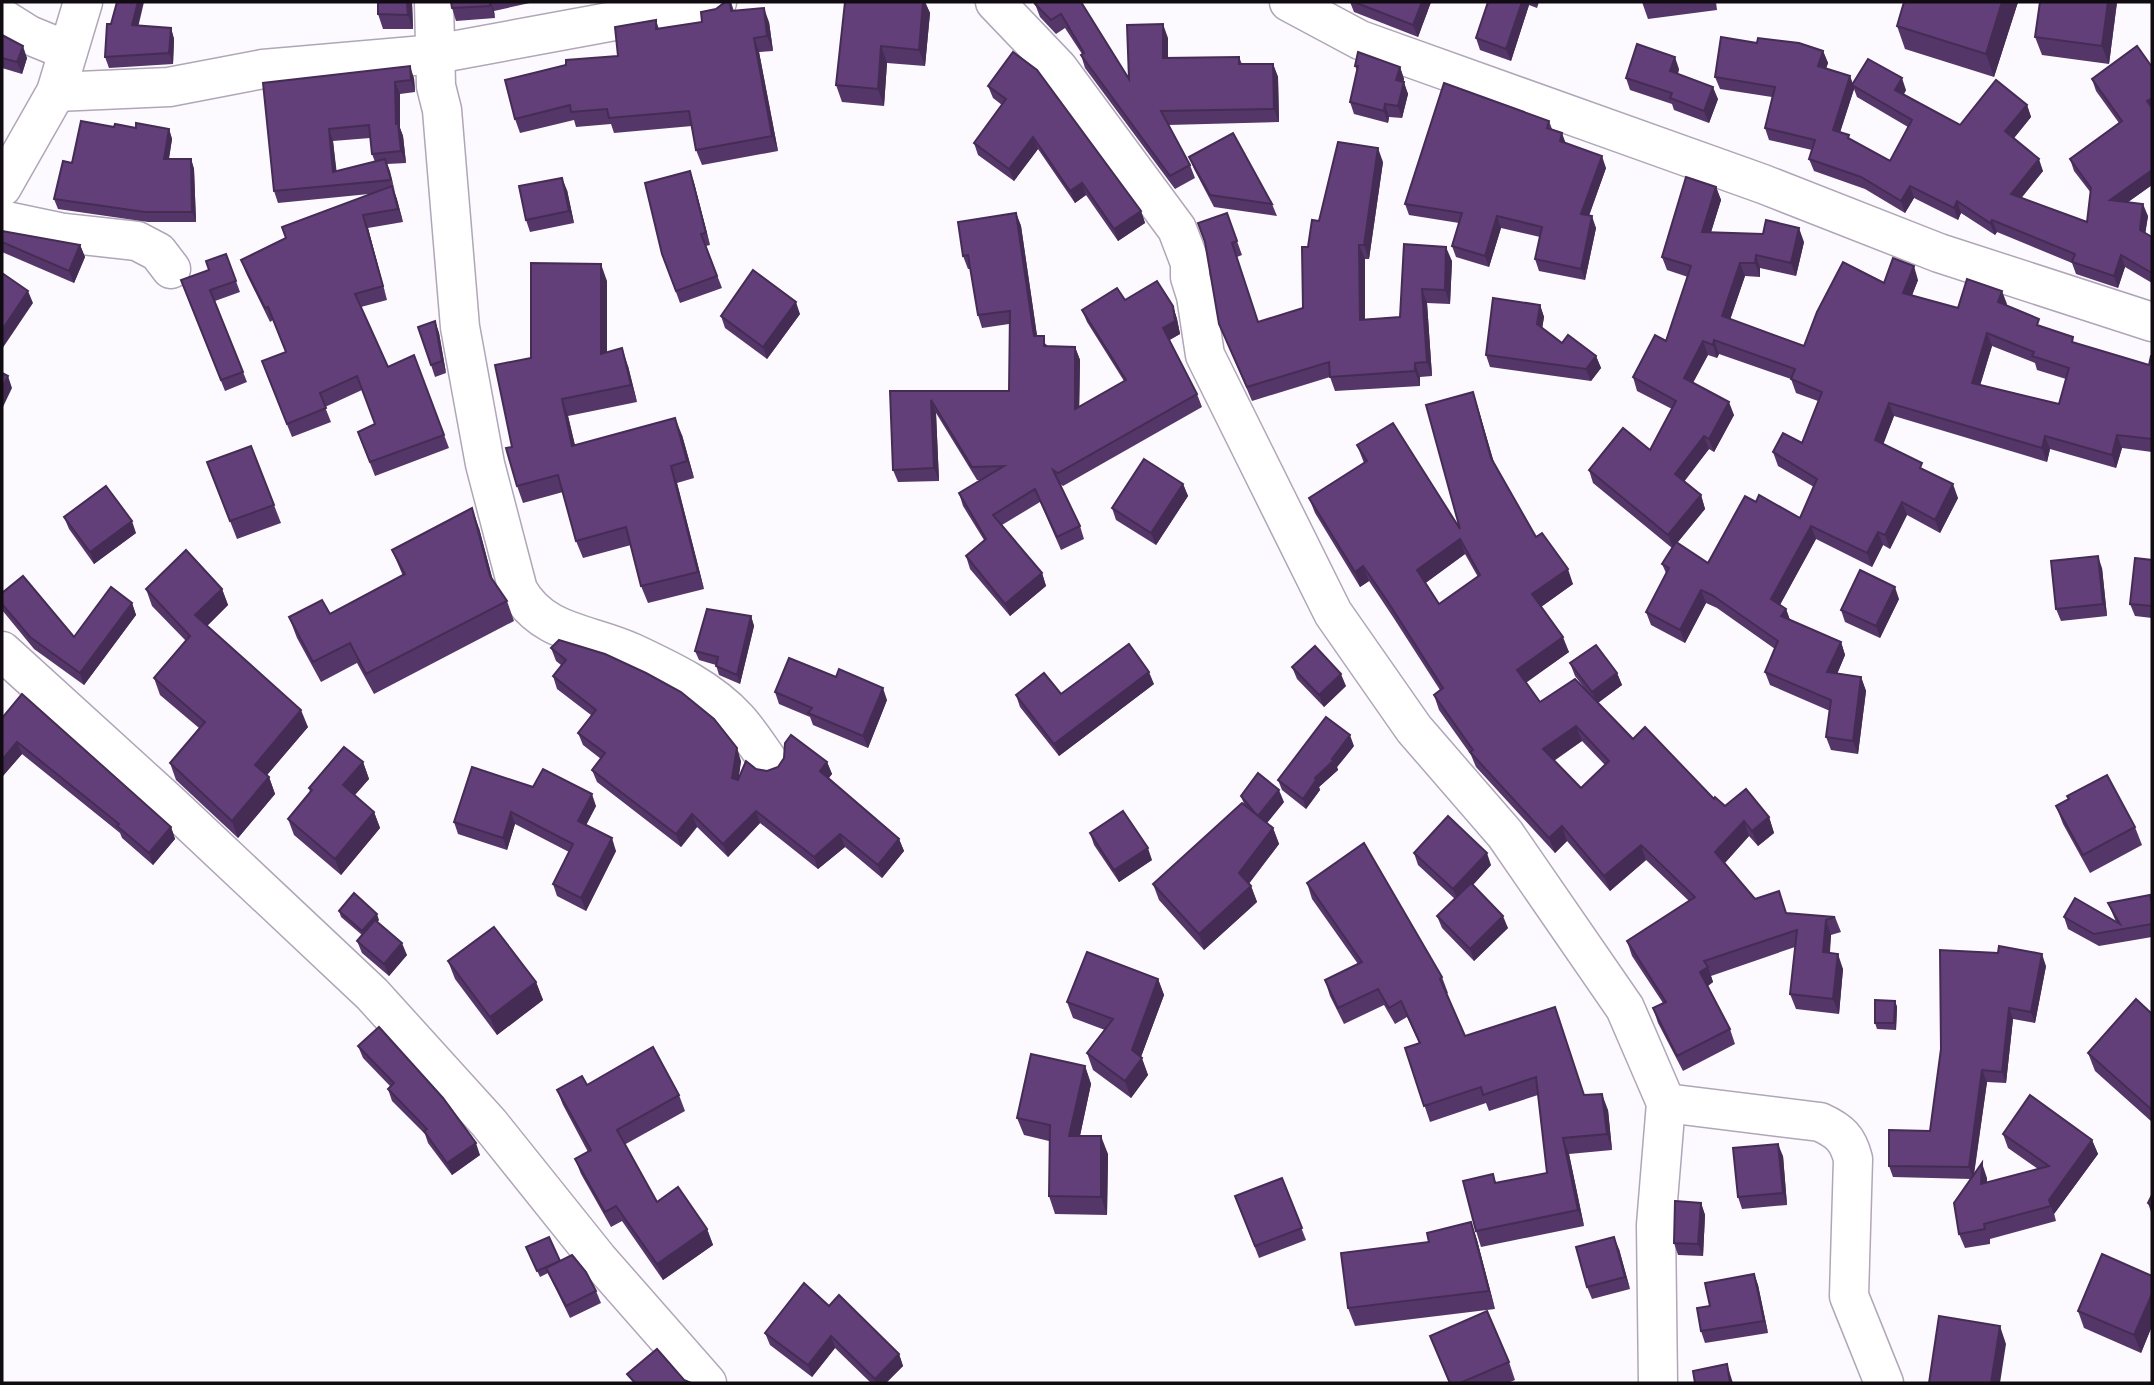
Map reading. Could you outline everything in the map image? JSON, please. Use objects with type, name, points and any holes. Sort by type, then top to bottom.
[{"type":"street","points":[[2,187],[56,92],[83,2]]},
{"type":"street","points":[[434,2],[436,86],[442,110],[460,327],[485,464],[518,590],[536,614],[561,630],[630,651],[712,696],[737,719],[769,762]]},
{"type":"street","points":[[56,92],[169,87],[263,69],[436,54],[717,2]]},
{"type":"street","points":[[995,2],[1058,68],[1177,229],[1190,263],[1190,277],[1196,296],[1205,355],[1333,613],[1414,729],[1505,834],[1618,997],[1666,1103],[1656,1225],[1658,1383]]},
{"type":"street","points":[[1289,2],[1360,40],[1763,184],[1938,253],[2152,322]]},
{"type":"street","points":[[2,18],[29,36],[68,51]]},
{"type":"street","points":[[2,220],[64,233],[137,241],[158,252],[171,270]]},
{"type":"street","points":[[2,651],[372,994],[489,1123],[598,1259],[707,1383]]},
{"type":"street","points":[[1666,1103],[1820,1122],[1834,1128],[1848,1141],[1853,1159],[1849,1296],[1884,1383]]},
{"type":"building","points":[[117,2],[138,2],[132,25],[171,28],[169,53],[105,57],[107,24],[111,24]]},
{"type":"building","points":[[378,2],[407,2],[408,15],[378,14]]},
{"type":"building","points":[[451,2],[490,2],[490,6],[452,8]]},
{"type":"building","points":[[725,2],[730,2],[731,11],[764,8],[767,36],[754,38],[772,136],[696,150],[689,111],[609,118],[607,109],[571,112],[570,105],[515,119],[505,80],[566,65],[566,60],[618,56],[615,27],[656,20],[656,29],[702,22],[701,12],[716,9]]},
{"type":"building","points":[[845,2],[923,2],[919,50],[881,46],[878,89],[836,85]]},
{"type":"building","points":[[1081,2],[1129,79],[1127,25],[1163,24],[1163,58],[1239,57],[1239,64],[1273,64],[1274,109],[1161,111],[1190,165],[1170,176],[1081,55],[1084,53],[1061,14],[1051,20],[1035,4]]},
{"type":"building","points":[[1354,2],[1422,2],[1413,25]]},
{"type":"building","points":[[1488,2],[1522,2],[1506,49],[1476,38]]},
{"type":"building","points":[[1904,2],[2002,2],[1986,54],[1897,26]]},
{"type":"building","points":[[2040,2],[2108,2],[2102,46],[2035,37]]},
{"type":"building","points":[[2,35],[23,46],[17,62],[2,58]]},
{"type":"building","points":[[1721,37],[1757,43],[1758,38],[1799,43],[1823,51],[1818,66],[1850,76],[1833,130],[1849,135],[1848,138],[1890,161],[1912,120],[1852,85],[1868,59],[1902,78],[1895,90],[1960,125],[1996,80],[2027,105],[2005,131],[2039,159],[2011,194],[2087,222],[2091,188],[2070,159],[2122,121],[2092,79],[2137,46],[2152,67],[2152,98],[2147,101],[2152,108],[2152,170],[2110,200],[2143,204],[2140,230],[2152,237],[2152,273],[2121,255],[2114,276],[2072,262],[2075,254],[1992,220],[1990,223],[1957,201],[1954,208],[1910,186],[1901,201],[1861,177],[1809,159],[1815,140],[1765,128],[1775,87],[1715,77]]},
{"type":"building","points":[[1637,44],[1675,57],[1670,71],[1713,87],[1704,111],[1670,98],[1672,93],[1626,78]]},
{"type":"building","points":[[1013,52],[1037,70],[1141,211],[1114,229],[1082,183],[1070,191],[1033,137],[1009,169],[974,143],[1006,99],[988,86]]},
{"type":"building","points":[[1358,52],[1400,67],[1396,80],[1404,82],[1398,106],[1385,104],[1384,111],[1350,102],[1358,66],[1355,66]]},
{"type":"building","points":[[410,66],[411,80],[395,82],[396,124],[401,151],[372,154],[369,125],[329,129],[333,172],[385,159],[391,180],[274,191],[263,83]]},
{"type":"building","points":[[1444,83],[1549,121],[1547,128],[1562,133],[1560,141],[1602,156],[1581,214],[1592,216],[1581,269],[1535,259],[1542,227],[1497,216],[1485,256],[1452,246],[1462,213],[1405,204]]},
{"type":"building","points":[[81,121],[136,128],[136,123],[169,129],[164,159],[191,159],[192,212],[145,212],[54,199],[63,161],[72,163]]},
{"type":"building","points":[[1233,133],[1272,204],[1210,195],[1189,157]]},
{"type":"building","points":[[1338,142],[1378,148],[1364,245],[1359,245],[1360,320],[1400,317],[1404,244],[1446,247],[1445,290],[1422,289],[1427,362],[1415,363],[1415,371],[1330,377],[1329,362],[1247,387],[1219,324],[1205,242],[1198,223],[1227,213],[1237,241],[1232,243],[1258,322],[1303,308],[1302,247],[1308,247],[1312,220],[1319,221]]},
{"type":"building","points":[[690,171],[706,233],[701,234],[717,276],[676,291],[662,254],[645,183]]},
{"type":"building","points":[[1686,177],[1716,187],[1702,232],[1763,234],[1766,220],[1799,228],[1791,263],[1756,255],[1755,263],[1740,263],[1722,316],[1804,346],[1817,312],[1843,262],[1884,283],[1893,258],[1914,266],[1903,293],[1958,308],[1967,279],[2002,291],[1998,302],[2039,319],[2037,325],[2073,337],[2072,342],[2149,365],[2152,356],[2152,439],[2117,435],[2112,455],[2045,436],[2042,448],[1889,403],[1875,440],[1922,463],[1920,468],[1953,484],[1935,520],[1902,502],[1885,535],[1878,532],[1867,553],[1811,526],[1771,599],[1786,609],[1781,616],[1841,642],[1827,672],[1861,677],[1853,741],[1826,737],[1831,700],[1765,672],[1778,641],[1712,595],[1701,590],[1680,630],[1646,612],[1669,568],[1662,564],[1676,542],[1708,563],[1745,496],[1756,502],[1759,495],[1800,518],[1817,479],[1773,452],[1783,433],[1802,443],[1822,392],[1791,379],[1795,369],[1714,340],[1713,345],[1703,341],[1684,378],[1729,402],[1709,439],[1704,436],[1675,474],[1701,495],[1668,535],[1589,470],[1623,428],[1650,450],[1676,401],[1633,377],[1655,335],[1666,341],[1691,266],[1662,257]],"holes":[[[1987,333],[2034,352],[2032,356],[2069,368],[2059,404],[1972,383]]]},
{"type":"building","points":[[562,178],[569,211],[526,220],[519,186]]},
{"type":"building","points":[[392,186],[398,209],[363,215],[383,286],[355,294],[388,367],[414,355],[444,435],[370,462],[358,432],[375,424],[357,376],[320,393],[326,408],[287,424],[262,361],[286,352],[268,307],[265,308],[241,260],[286,238],[282,227]]},
{"type":"building","points":[[1016,213],[1034,336],[1044,336],[1044,346],[1075,347],[1075,409],[1126,380],[1082,310],[1117,288],[1125,300],[1157,281],[1173,306],[1175,321],[1163,328],[1197,394],[1058,473],[1053,470],[1080,526],[1057,537],[1035,489],[993,515],[1042,573],[1005,604],[966,556],[986,539],[959,493],[1004,466],[972,467],[931,400],[934,468],[893,470],[890,391],[1009,391],[1010,311],[978,315],[968,255],[963,256],[958,222]]},
{"type":"building","points":[[2,231],[80,245],[69,271],[2,242]]},
{"type":"building","points":[[226,254],[236,281],[210,290],[243,372],[221,380],[181,280],[209,270],[206,261]]},
{"type":"building","points":[[531,263],[601,264],[601,354],[622,348],[631,385],[562,399],[572,446],[675,418],[687,461],[671,466],[698,572],[641,586],[626,527],[576,541],[558,475],[517,486],[506,448],[512,447],[495,365],[531,358]]},
{"type":"building","points":[[753,270],[796,302],[763,347],[721,316]]},
{"type":"building","points":[[2,273],[28,291],[2,330]]},
{"type":"building","points":[[1493,298],[1540,305],[1537,324],[1562,343],[1568,335],[1596,356],[1586,369],[1486,355]]},
{"type":"building","points":[[435,321],[442,361],[431,365],[418,327]]},
{"type":"building","points":[[2,373],[8,376],[2,388]]},
{"type":"building","points":[[1473,392],[1491,458],[1536,537],[1542,533],[1568,569],[1532,594],[1563,637],[1517,670],[1540,702],[1575,679],[1633,739],[1645,727],[1714,799],[1715,797],[1725,806],[1746,789],[1769,817],[1752,831],[1744,821],[1715,852],[1755,899],[1779,891],[1786,913],[1835,917],[1826,920],[1823,952],[1838,954],[1833,999],[1790,994],[1797,930],[1704,961],[1708,967],[1700,972],[1730,1029],[1677,1056],[1653,1008],[1666,1002],[1627,941],[1695,897],[1641,845],[1604,876],[1562,826],[1549,838],[1470,752],[1473,750],[1434,695],[1443,688],[1363,566],[1355,572],[1309,498],[1367,461],[1357,445],[1393,423],[1460,529],[1426,405]],"holes":[[[1460,539],[1480,575],[1439,604],[1417,570]],[[1576,726],[1609,761],[1581,788],[1543,749]]]},
{"type":"building","points":[[251,446],[274,505],[230,521],[207,462]]},
{"type":"building","points":[[1144,459],[1183,484],[1151,533],[1112,508]]},
{"type":"building","points":[[106,486],[132,521],[90,552],[64,517]]},
{"type":"building","points":[[472,508],[490,576],[507,601],[366,674],[350,643],[313,662],[289,617],[322,600],[330,614],[405,574],[392,550]]},
{"type":"building","points":[[186,550],[222,589],[195,615],[301,710],[255,765],[269,777],[232,821],[170,763],[205,722],[154,678],[190,636],[146,589]]},
{"type":"building","points":[[2098,556],[2103,604],[2056,609],[2051,561]]},
{"type":"building","points":[[2135,558],[2152,560],[2152,606],[2130,604]]},
{"type":"building","points":[[1860,570],[1895,587],[1876,626],[1841,610]]},
{"type":"building","points":[[23,576],[74,637],[111,587],[132,603],[80,673],[30,637],[2,604],[2,593]]},
{"type":"building","points":[[707,609],[751,616],[737,675],[716,666],[718,657],[695,651]]},
{"type":"building","points":[[559,640],[605,654],[681,692],[714,719],[737,748],[732,778],[738,780],[746,761],[756,769],[767,771],[778,767],[784,758],[785,743],[791,735],[827,762],[820,771],[899,839],[878,865],[840,834],[814,857],[756,811],[723,844],[692,814],[676,834],[592,770],[605,753],[578,733],[596,710],[553,676],[566,660],[551,648]]},
{"type":"building","points":[[1129,644],[1149,672],[1054,744],[1016,695],[1044,673],[1061,694]]},
{"type":"building","points":[[1596,645],[1617,673],[1592,692],[1570,663]]},
{"type":"building","points":[[1315,646],[1341,674],[1319,695],[1292,667]]},
{"type":"building","points":[[789,658],[836,677],[839,669],[883,688],[863,736],[808,713],[812,708],[775,692]]},
{"type":"building","points":[[22,694],[171,827],[149,853],[117,826],[119,824],[17,742],[2,760],[2,718]]},
{"type":"building","points":[[1326,717],[1350,735],[1332,759],[1334,760],[1315,778],[1303,799],[1278,780]]},
{"type":"building","points":[[344,747],[363,762],[343,785],[374,812],[335,859],[288,819],[312,790],[309,788]]},
{"type":"building","points":[[472,767],[533,787],[543,769],[592,794],[578,821],[612,838],[581,898],[553,884],[573,844],[511,812],[503,838],[454,822]]},
{"type":"building","points":[[1258,773],[1279,790],[1258,816],[1241,796]]},
{"type":"building","points":[[2107,775],[2135,827],[2083,855],[2056,806],[2069,799],[2067,796]]},
{"type":"building","points":[[1242,803],[1273,828],[1239,873],[1251,886],[1199,934],[1153,884]]},
{"type":"building","points":[[1123,811],[1148,848],[1114,870],[1090,833]]},
{"type":"building","points":[[1448,816],[1487,853],[1453,889],[1414,853]]},
{"type":"building","points":[[1364,843],[1442,977],[1440,979],[1465,1036],[1555,1007],[1584,1095],[1602,1094],[1607,1134],[1563,1138],[1578,1210],[1476,1231],[1463,1181],[1493,1174],[1495,1183],[1547,1173],[1536,1077],[1483,1095],[1481,1087],[1424,1106],[1405,1048],[1420,1043],[1401,1001],[1389,1008],[1378,989],[1338,1008],[1325,980],[1362,962],[1307,883]]},
{"type":"building","points":[[1471,883],[1503,916],[1470,949],[1437,916]]},
{"type":"building","points":[[354,893],[377,914],[362,931],[339,911]]},
{"type":"building","points":[[2150,895],[2152,924],[2094,934],[2064,917],[2075,898],[2120,924],[2108,903]]},
{"type":"building","points":[[375,920],[402,943],[384,964],[357,941]]},
{"type":"building","points":[[494,927],[536,982],[490,1017],[448,961]]},
{"type":"building","points":[[1999,946],[2042,954],[2031,1012],[2009,1008],[2002,1072],[1982,1070],[1969,1167],[1889,1166],[1889,1130],[1930,1131],[1941,1049],[1940,950],[1998,953]]},
{"type":"building","points":[[1087,952],[1158,979],[1132,1050],[1142,1058],[1125,1081],[1087,1053],[1113,1019],[1067,1002]]},
{"type":"building","points":[[2136,999],[2152,1014],[2152,1110],[2088,1053]]},
{"type":"building","points":[[1875,1000],[1895,1001],[1894,1023],[1875,1023]]},
{"type":"building","points":[[379,1027],[443,1098],[476,1143],[447,1163],[424,1131],[427,1129],[388,1089],[394,1083],[358,1046]]},
{"type":"building","points":[[653,1047],[679,1095],[617,1130],[657,1202],[678,1187],[707,1229],[657,1264],[616,1206],[605,1212],[575,1159],[591,1150],[557,1090],[582,1076],[587,1085]]},
{"type":"building","points":[[1031,1054],[1085,1066],[1069,1136],[1101,1136],[1101,1197],[1049,1196],[1050,1125],[1017,1118]]},
{"type":"building","points":[[2030,1095],[2092,1140],[2049,1200],[2051,1206],[1984,1224],[1985,1229],[1959,1234],[1954,1203],[1982,1163],[1981,1184],[2049,1166],[2003,1134]]},
{"type":"building","points":[[1778,1144],[1783,1193],[1738,1197],[1733,1148]]},
{"type":"building","points":[[1282,1178],[1302,1228],[1255,1246],[1235,1196]]},
{"type":"building","points":[[1675,1201],[1701,1203],[1698,1244],[1674,1243]]},
{"type":"building","points":[[1471,1222],[1489,1291],[1348,1308],[1341,1253],[1429,1242],[1427,1233]]},
{"type":"building","points":[[549,1237],[560,1261],[537,1271],[526,1247]]},
{"type":"building","points":[[1614,1237],[1625,1277],[1587,1287],[1576,1247]]},
{"type":"building","points":[[2102,1254],[2152,1276],[2152,1294],[2134,1335],[2078,1311]]},
{"type":"building","points":[[572,1255],[586,1272],[596,1291],[566,1306],[546,1268]]},
{"type":"building","points":[[1754,1274],[1764,1321],[1701,1331],[1697,1308],[1710,1306],[1705,1283]]},
{"type":"building","points":[[804,1283],[829,1306],[839,1295],[899,1354],[875,1379],[831,1336],[808,1365],[765,1333]]},
{"type":"building","points":[[1487,1311],[1509,1362],[1460,1383],[1450,1383],[1430,1336]]},
{"type":"building","points":[[1939,1316],[2000,1326],[1991,1383],[1929,1383]]},
{"type":"building","points":[[657,1349],[684,1380],[691,1383],[635,1383],[627,1374]]},
{"type":"building","points":[[1727,1364],[1730,1383],[1695,1383],[1693,1371]]}]
